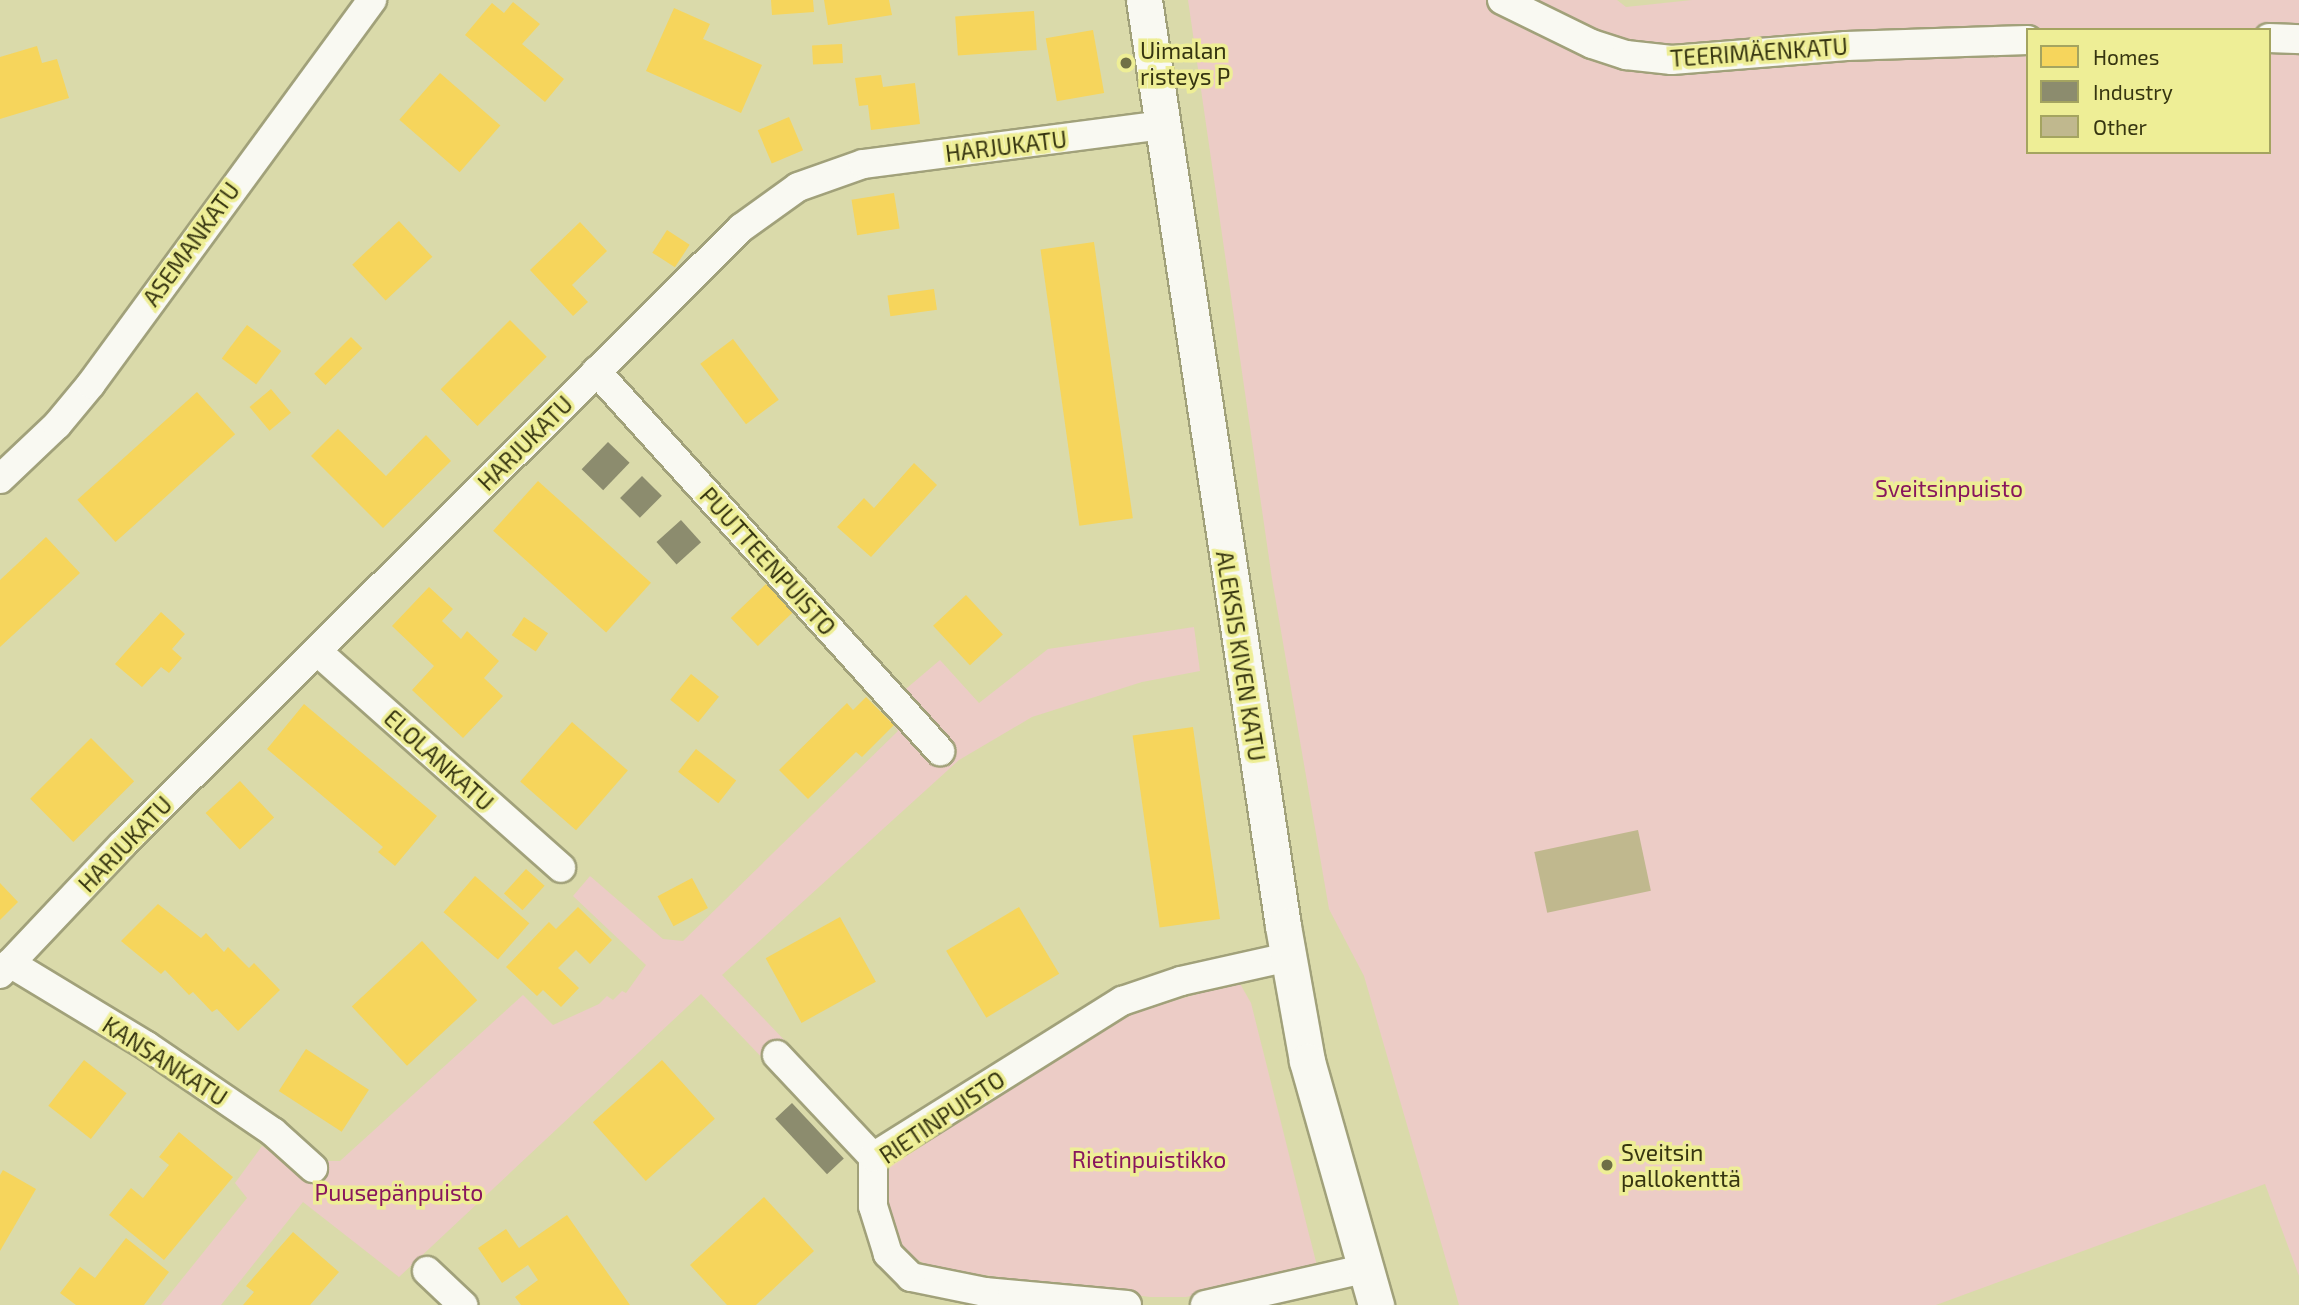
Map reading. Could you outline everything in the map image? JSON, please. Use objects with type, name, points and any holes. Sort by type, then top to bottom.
[{"type":"street","name":"ASEMANKATU","points":[[0,479],[91,384],[372,0]]},
{"type":"street","name":"ALEKSIS KIVEN KATU","points":[[1144,0],[1288,957],[1307,1061],[1363,1269],[1376,1305]]},
{"type":"street","name":"TEERIMÄENKATU","points":[[1502,0],[1591,44],[1626,55],[1672,60],[1846,46],[2026,40]]},
{"type":"street","points":[[2271,38],[2299,39]]},
{"type":"street","name":"HARJUKATU","points":[[5,968],[122,845],[741,228],[798,187],[863,163],[1163,125]]},
{"type":"street","name":"PUUTTEENPUISTO","points":[[596,371],[940,751]]},
{"type":"street","name":"ELOLANKATU","points":[[318,652],[561,868]]},
{"type":"street","name":"RIETINPUISTO","points":[[1128,1305],[985,1292],[911,1277],[888,1254],[873,1206],[873,1157],[1122,1001],[1181,981],[1288,957]]},
{"type":"street","name":"KANSANKATU","points":[[5,968],[147,1046],[273,1132],[313,1168]]},
{"type":"street","points":[[777,1055],[873,1157]]},
{"type":"street","points":[[1205,1305],[1363,1269]]},
{"type":"street","points":[[426,1271],[463,1305]]},
{"type":"green space","name":"Sveitsinpuisto","points":[[1188,0],[1617,0],[1626,7],[1692,0],[2299,0],[2299,1276],[2265,1184],[1936,1305],[1459,1305],[1364,976],[1329,909],[1272,579]]},
{"type":"green space","name":"Puusepänpuisto","points":[[1194,627],[1200,671],[1142,682],[1032,717],[959,760],[722,975],[789,1045],[768,1064],[701,994],[399,1277],[303,1202],[221,1305],[161,1305],[247,1198],[235,1183],[262,1146],[279,1158],[294,1139],[323,1161],[340,1161],[523,995],[553,1025],[599,1004],[607,996],[613,1000],[622,991],[626,993],[646,965],[573,896],[590,876],[663,939],[683,941],[898,731],[881,710],[940,660],[979,703],[1048,649]]},
{"type":"green space","name":"Rietinpuistikko","points":[[1239,982],[1251,1003],[1318,1270],[1186,1297],[1150,1297],[931,1268],[896,1246],[885,1213],[884,1186],[894,1156],[1131,1013]]},
{"type":"building: Homes","points":[[771,0],[813,0],[814,12],[772,15]]},
{"type":"building: Homes","points":[[824,0],[889,0],[892,15],[828,25]]},
{"type":"building: Homes","points":[[513,2],[540,24],[522,44],[564,79],[545,102],[465,35],[492,3],[504,13]]},
{"type":"building: Homes","points":[[674,8],[710,24],[703,39],[762,65],[741,113],[646,71]]},
{"type":"building: Homes","points":[[1034,11],[1037,50],[958,55],[955,17]]},
{"type":"building: Homes","points":[[1093,30],[1104,93],[1057,101],[1046,38]]},
{"type":"building: Homes","points":[[842,44],[843,63],[813,65],[812,46]]},
{"type":"building: Homes","points":[[37,46],[42,63],[57,59],[69,98],[0,119],[0,57]]},
{"type":"building: Homes","points":[[440,73],[500,125],[460,172],[399,120]]},
{"type":"building: Homes","points":[[881,75],[883,87],[915,83],[920,124],[871,130],[868,105],[859,106],[855,78]]},
{"type":"building: Homes","points":[[789,117],[803,150],[772,163],[758,130]]},
{"type":"building: Homes","points":[[894,193],[900,229],[857,235],[852,200]]},
{"type":"building: Homes","points":[[399,221],[432,257],[386,300],[352,265]]},
{"type":"building: Homes","points":[[580,222],[607,251],[572,285],[588,302],[573,316],[530,270]]},
{"type":"building: Homes","points":[[667,230],[690,245],[675,267],[652,253]]},
{"type":"building: Homes","points":[[1094,242],[1133,518],[1079,526],[1041,250]]},
{"type":"building: Homes","points":[[934,289],[937,310],[890,316],[887,296]]},
{"type":"building: Homes","points":[[510,320],[547,357],[477,426],[441,389]]},
{"type":"building: Homes","points":[[247,325],[281,351],[256,384],[222,359]]},
{"type":"building: Homes","points":[[351,337],[362,348],[326,385],[314,374]]},
{"type":"building: Homes","points":[[733,339],[779,400],[746,424],[700,364]]},
{"type":"building: Homes","points":[[271,389],[291,413],[269,431],[250,407]]},
{"type":"building: Homes","points":[[197,392],[235,434],[115,542],[77,500]]},
{"type":"building: Homes","points":[[338,429],[386,476],[426,435],[451,461],[383,528],[311,456]]},
{"type":"building: Homes","points":[[914,463],[937,485],[871,557],[837,527],[864,498],[874,508]]},
{"type":"building: Homes","points":[[538,481],[651,583],[606,632],[493,531]]},
{"type":"building: Homes","points":[[46,537],[80,573],[0,647],[0,580]]},
{"type":"building: Homes","points":[[766,584],[793,612],[758,646],[731,618]]},
{"type":"building: Homes","points":[[429,587],[453,609],[442,621],[461,639],[467,631],[499,661],[484,678],[503,696],[463,738],[412,690],[434,666],[392,626]]},
{"type":"building: Homes","points":[[966,595],[1003,634],[970,665],[933,626]]},
{"type":"building: Homes","points":[[161,612],[185,634],[172,649],[182,658],[169,673],[161,667],[142,687],[115,664]]},
{"type":"building: Homes","points":[[524,617],[548,633],[536,651],[512,635]]},
{"type":"building: Homes","points":[[691,674],[719,697],[698,722],[670,700]]},
{"type":"building: Homes","points":[[866,697],[894,725],[862,757],[856,752],[808,799],[779,770],[847,703],[853,710]]},
{"type":"building: Homes","points":[[304,704],[437,816],[395,866],[378,852],[383,847],[267,749]]},
{"type":"building: Homes","points":[[572,722],[628,771],[576,830],[520,782]]},
{"type":"building: Homes","points":[[1193,727],[1220,919],[1160,928],[1133,735]]},
{"type":"building: Homes","points":[[91,738],[134,781],[73,842],[30,799]]},
{"type":"building: Homes","points":[[696,749],[736,780],[718,803],[678,772]]},
{"type":"building: Homes","points":[[240,781],[274,818],[240,850],[206,813]]},
{"type":"building: Homes","points":[[526,869],[545,886],[522,910],[504,894]]},
{"type":"building: Homes","points":[[475,876],[529,923],[498,959],[444,912]]},
{"type":"building: Homes","points":[[692,878],[708,908],[674,926],[658,896]]},
{"type":"building: Homes","points":[[0,883],[18,902],[0,920]]},
{"type":"building: Homes","points":[[158,904],[201,938],[206,933],[224,952],[228,947],[249,968],[254,963],[280,990],[238,1031],[217,1009],[212,1012],[193,992],[189,995],[165,970],[161,974],[121,941]]},
{"type":"building: Homes","points":[[578,907],[612,940],[590,964],[576,950],[558,968],[579,988],[561,1007],[543,990],[537,996],[506,967],[549,922],[556,929]]},
{"type":"building: Homes","points":[[1019,907],[1059,974],[986,1018],[946,951]]},
{"type":"building: Homes","points":[[840,917],[876,982],[802,1023],[766,958]]},
{"type":"building: Homes","points":[[422,941],[477,1000],[407,1066],[352,1006]]},
{"type":"building: Homes","points":[[306,1049],[369,1090],[342,1132],[279,1091]]},
{"type":"building: Homes","points":[[84,1060],[127,1093],[91,1139],[48,1106]]},
{"type":"building: Homes","points":[[662,1060],[715,1119],[646,1181],[593,1122]]},
{"type":"building: Homes","points":[[179,1132],[233,1177],[164,1260],[109,1215],[131,1188],[143,1198],[169,1165],[159,1157]]},
{"type":"building: Homes","points":[[3,1170],[36,1189],[0,1251],[0,1175]]},
{"type":"building: Homes","points":[[764,1197],[814,1251],[756,1305],[727,1305],[690,1265]]},
{"type":"building: Homes","points":[[567,1215],[630,1305],[521,1305],[515,1297],[538,1280],[528,1265],[502,1283],[478,1248],[506,1229],[519,1248]]},
{"type":"building: Homes","points":[[293,1232],[339,1272],[310,1305],[243,1305],[254,1292],[246,1286]]},
{"type":"building: Homes","points":[[126,1238],[169,1272],[144,1305],[76,1305],[60,1293],[80,1267],[95,1278]]},
{"type":"building: Industry","points":[[608,442],[630,463],[603,490],[582,469]]},
{"type":"building: Industry","points":[[642,476],[662,496],[640,518],[620,498]]},
{"type":"building: Industry","points":[[681,520],[701,542],[677,564],[656,542]]},
{"type":"building: Industry","points":[[792,1103],[844,1159],[827,1174],[775,1119]]},
{"type":"building: Other","points":[[1638,830],[1651,891],[1547,913],[1534,852]]},
{"type":"place","name":"Uimalan risteys P","points":[[1126,63]]},
{"type":"place","name":"Sveitsin pallokenttä","points":[[1607,1165]]}]
